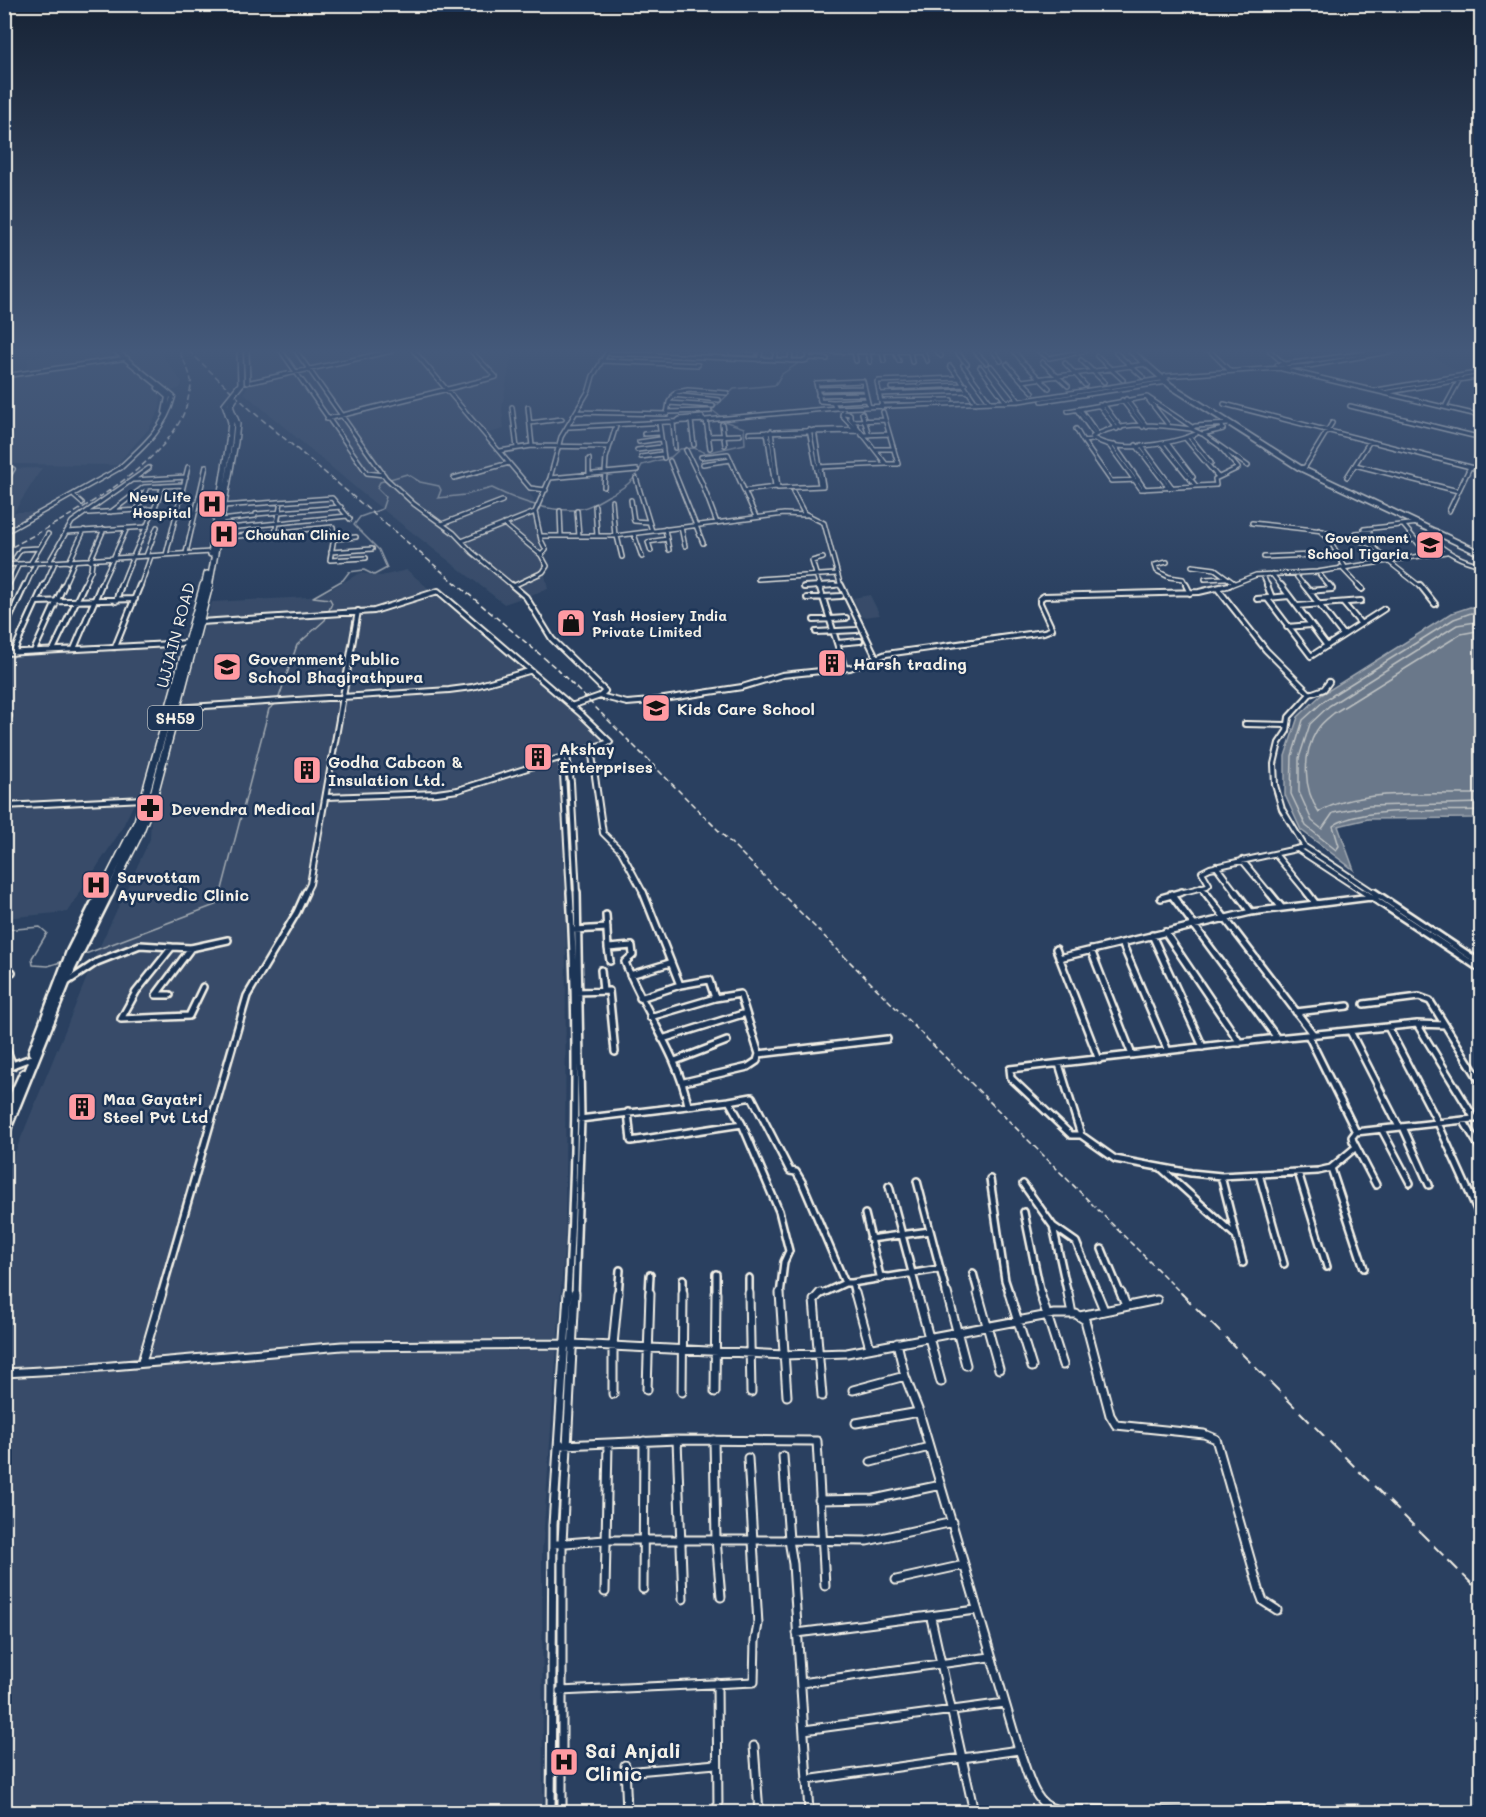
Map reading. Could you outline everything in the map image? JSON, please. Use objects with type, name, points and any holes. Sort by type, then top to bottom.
[{"type":"main road","name":"UJJAIN ROAD","points":[[4,1118],[67,968],[149,799],[200,622],[220,529],[232,436]]},
{"type":"main road","name":"SH59","points":[[227,474],[234,436]]},
{"type":"main road","points":[[1250,436],[1302,467],[1482,554]]},
{"type":"main road","points":[[1253,436],[1302,467],[1482,549]]},
{"type":"main road","name":"UJJAIN ROAD","points":[[175,708],[188,643],[207,576],[227,474]]},
{"type":"main road","name":"UJJAIN ROAD","points":[[4,1134],[65,983],[67,968]]},
{"type":"street","points":[[4,533],[74,496],[120,468],[154,436]]},
{"type":"street","points":[[339,436],[367,473],[387,478]]},
{"type":"street","points":[[356,436],[387,478],[414,504],[442,524],[513,586],[535,609],[552,639],[603,689],[604,693],[600,696],[571,706]]},
{"type":"street","points":[[487,436],[531,488],[538,491],[546,490]]},
{"type":"street","points":[[515,436],[517,448]]},
{"type":"street","points":[[531,436],[532,446]]},
{"type":"street","points":[[462,541],[536,510],[546,490],[564,436]]},
{"type":"street","points":[[604,487],[613,436]]},
{"type":"street","points":[[641,457],[663,456],[659,436]]},
{"type":"street","points":[[675,436],[675,448]]},
{"type":"street","points":[[693,436],[694,445]]},
{"type":"street","points":[[710,448],[708,436],[711,436]]},
{"type":"street","points":[[724,436],[725,445]]},
{"type":"street","points":[[770,436],[779,486],[777,487]]},
{"type":"street","points":[[744,491],[777,487],[823,486],[813,436]]},
{"type":"street","points":[[863,436],[885,464]]},
{"type":"street","points":[[819,466],[898,464],[890,436]]},
{"type":"street","points":[[1080,436],[1111,481],[1137,480]]},
{"type":"street","points":[[1092,440],[1095,436]]},
{"type":"street","points":[[1083,441],[1092,440],[1112,445],[1136,446],[1165,443],[1192,436]]},
{"type":"street","points":[[1204,436],[1248,466]]},
{"type":"street","points":[[1302,467],[1324,436]]},
{"type":"street","points":[[1350,436],[1482,470]]},
{"type":"street","points":[[1188,438],[1219,476]]},
{"type":"street","points":[[639,441],[660,439]]},
{"type":"street","points":[[1347,477],[1370,441]]},
{"type":"street","points":[[1165,443],[1198,486]]},
{"type":"street","points":[[1112,445],[1143,489],[1215,485],[1215,479],[1219,476],[1238,468],[1222,449]]},
{"type":"street","points":[[1141,445],[1170,487]]},
{"type":"street","points":[[500,451],[532,446],[609,447]]},
{"type":"street","points":[[1136,446],[1170,487]]},
{"type":"street","points":[[637,450],[661,447]]},
{"type":"street","points":[[873,449],[894,448]]},
{"type":"street","points":[[819,466],[881,462],[873,449]]},
{"type":"street","points":[[686,450],[705,489],[717,522]]},
{"type":"street","points":[[701,457],[727,453],[756,517]]},
{"type":"street","points":[[713,455],[716,462]]},
{"type":"street","points":[[589,459],[589,474]]},
{"type":"street","points":[[703,464],[731,460]]},
{"type":"street","points":[[670,461],[703,543]]},
{"type":"street","points":[[454,478],[509,463]]},
{"type":"street","points":[[1355,465],[1458,491]]},
{"type":"street","points":[[186,553],[206,466]]},
{"type":"street","points":[[166,555],[188,467]]},
{"type":"street","points":[[1449,511],[1470,467]]},
{"type":"street","points":[[49,562],[72,522],[149,468]]},
{"type":"street","points":[[4,484],[13,469]]},
{"type":"street","points":[[550,478],[637,470]]},
{"type":"street","points":[[133,480],[186,477]]},
{"type":"street","points":[[636,478],[652,531]]},
{"type":"street","points":[[137,510],[150,479]]},
{"type":"street","points":[[111,512],[147,487],[183,485]]},
{"type":"street","points":[[116,601],[131,558],[147,528],[163,486]]},
{"type":"street","points":[[793,492],[801,511],[824,523],[840,585],[876,657]]},
{"type":"street","points":[[74,496],[82,503]]},
{"type":"street","points":[[220,529],[348,518],[332,498],[223,506]]},
{"type":"street","points":[[631,500],[634,521],[649,522]]},
{"type":"street","points":[[442,524],[502,501]]},
{"type":"street","points":[[612,501],[616,536],[622,557]]},
{"type":"street","points":[[274,534],[281,502]]},
{"type":"street","points":[[595,506],[597,536]]},
{"type":"street","points":[[221,520],[341,507]]},
{"type":"street","points":[[87,513],[155,509]]},
{"type":"street","points":[[536,510],[540,536],[546,550],[541,555]]},
{"type":"street","points":[[560,511],[561,536]]},
{"type":"street","points":[[577,511],[579,536]]},
{"type":"street","points":[[540,536],[616,536],[756,517],[784,514],[806,515]]},
{"type":"street","points":[[1252,523],[1319,530],[1333,536],[1372,545],[1388,561],[1418,583],[1435,604]]},
{"type":"street","points":[[1364,529],[1419,523]]},
{"type":"street","points":[[504,525],[541,555],[546,563],[545,570],[513,586]]},
{"type":"street","points":[[1404,526],[1427,554]]},
{"type":"street","points":[[115,647],[135,599],[157,527]]},
{"type":"street","points":[[218,538],[333,527],[334,539],[330,560],[366,558]]},
{"type":"street","points":[[681,527],[685,546]]},
{"type":"street","points":[[74,649],[96,601],[111,559],[127,528]]},
{"type":"street","points":[[66,532],[147,528]]},
{"type":"street","points":[[53,651],[91,570],[91,561],[104,529]]},
{"type":"street","points":[[34,651],[57,601],[84,530]]},
{"type":"street","points":[[665,530],[669,550]]},
{"type":"street","points":[[1319,530],[1328,538],[1343,567],[1362,589]]},
{"type":"street","points":[[1436,531],[1430,537],[1446,552],[1464,561],[1482,566]]},
{"type":"street","points":[[1361,541],[1356,533],[1370,532]]},
{"type":"street","points":[[30,564],[48,534]]},
{"type":"street","points":[[634,534],[642,557]]},
{"type":"street","points":[[1328,538],[1333,536]]},
{"type":"street","points":[[334,539],[356,537]]},
{"type":"street","points":[[651,551],[648,542],[667,539]]},
{"type":"street","points":[[1392,541],[1415,540]]},
{"type":"street","points":[[15,558],[21,549],[39,548]]},
{"type":"street","points":[[332,552],[372,549]]},
{"type":"street","points":[[4,565],[211,552]]},
{"type":"street","points":[[600,696],[633,704],[742,687],[782,675],[845,669],[876,657],[1044,632],[1052,629],[1040,603],[1040,599],[1044,596],[1190,593],[1218,589],[1248,577],[1317,572],[1446,552]]},
{"type":"street","points":[[1264,558],[1337,554]]},
{"type":"street","points":[[824,558],[812,559],[845,669]]},
{"type":"street","points":[[13,653],[55,562]]},
{"type":"street","points":[[1167,562],[1155,565],[1157,571],[1169,577],[1183,579],[1190,593]]},
{"type":"street","points":[[4,630],[36,563]]},
{"type":"street","points":[[4,587],[9,584],[19,564]]},
{"type":"street","points":[[1192,566],[1215,569],[1234,583]]},
{"type":"street","points":[[758,579],[836,574]]},
{"type":"street","points":[[1272,574],[1327,645]]},
{"type":"street","points":[[1263,575],[1272,598]]},
{"type":"street","points":[[1309,591],[1332,589],[1320,575]]},
{"type":"street","points":[[1297,577],[1343,635]]},
{"type":"street","points":[[1205,579],[1225,578]]},
{"type":"street","points":[[804,587],[840,585]]},
{"type":"street","points":[[1218,589],[1266,650],[1310,694]]},
{"type":"street","points":[[200,622],[374,611],[438,591],[610,742],[467,787],[437,794],[326,797]]},
{"type":"street","points":[[807,598],[841,596]]},
{"type":"street","points":[[1257,598],[1289,596]]},
{"type":"street","points":[[1266,598],[1310,656],[1384,609]]},
{"type":"street","points":[[36,602],[135,599]]},
{"type":"street","points":[[1297,606],[1361,601]]},
{"type":"street","points":[[1343,603],[1361,624]]},
{"type":"street","points":[[142,1362],[248,996],[297,912],[313,874],[358,611]]},
{"type":"street","points":[[814,620],[846,618]]},
{"type":"street","points":[[1287,627],[1311,625]]},
{"type":"street","points":[[816,632],[857,630]]},
{"type":"street","points":[[837,643],[860,641]]},
{"type":"street","points":[[4,653],[188,643]]},
{"type":"street","points":[[175,708],[287,702],[472,687],[529,670]]},
{"type":"street","points":[[1329,682],[1324,689],[1310,694],[1289,717],[1287,731],[1276,752],[1274,774],[1282,808],[1305,847],[1482,964]]},
{"type":"street","points":[[4,716],[9,716],[4,727]]},
{"type":"street","points":[[1245,724],[1287,725]]},
{"type":"street","points":[[591,748],[603,833],[621,851],[631,867],[680,984]]},
{"type":"street","points":[[562,1812],[562,1543],[573,1344],[577,1119],[575,930],[565,757]]},
{"type":"street","points":[[4,806],[149,799]]},
{"type":"street","points":[[1161,898],[1209,884],[1202,872],[1216,866],[1305,847]]},
{"type":"street","points":[[1299,850],[1482,970]]},
{"type":"street","points":[[1275,854],[1316,904]]},
{"type":"street","points":[[1242,860],[1281,908]]},
{"type":"street","points":[[1216,866],[1251,912]]},
{"type":"street","points":[[1201,887],[1311,1035],[1356,1132]]},
{"type":"street","points":[[1171,894],[1277,1038]]},
{"type":"street","points":[[1059,958],[1251,912],[1379,896]]},
{"type":"street","points":[[606,915],[610,961]]},
{"type":"street","points":[[575,930],[607,928]]},
{"type":"street","points":[[1165,932],[1240,1042]]},
{"type":"street","points":[[1152,935],[1203,1047]]},
{"type":"street","points":[[65,983],[97,962],[140,945],[191,948],[228,940]]},
{"type":"street","points":[[1122,943],[1168,1051]]},
{"type":"street","points":[[608,948],[632,946],[633,955],[625,962],[640,998],[675,1060],[684,1082],[688,1105]]},
{"type":"street","points":[[171,947],[136,992],[121,1019],[189,1016],[203,987]]},
{"type":"street","points":[[170,995],[156,995],[191,948]]},
{"type":"street","points":[[1056,949],[1099,1060]]},
{"type":"street","points":[[1091,950],[1132,1055]]},
{"type":"street","points":[[630,975],[670,963]]},
{"type":"street","points":[[4,969],[12,972]]},
{"type":"street","points":[[601,970],[603,991]]},
{"type":"street","points":[[640,998],[680,984],[709,980],[715,998]]},
{"type":"street","points":[[575,991],[609,991],[615,1052]]},
{"type":"street","points":[[650,1017],[715,998],[740,994],[759,1054],[757,1061],[748,1066],[684,1082]]},
{"type":"street","points":[[1364,1004],[1425,998],[1434,1006],[1482,1084]]},
{"type":"street","points":[[1296,1012],[1348,1006]]},
{"type":"street","points":[[662,1039],[746,1013]]},
{"type":"street","points":[[1081,1135],[1071,1135],[1011,1078],[1008,1072],[1012,1068],[1099,1060],[1240,1042],[1417,1024],[1445,1024]]},
{"type":"street","points":[[1417,1024],[1475,1119]]},
{"type":"street","points":[[1388,1027],[1438,1123],[1482,1221]]},
{"type":"street","points":[[1350,1031],[1429,1185]]},
{"type":"street","points":[[759,1054],[887,1039]]},
{"type":"street","points":[[675,1060],[727,1041]]},
{"type":"street","points":[[4,1042],[13,1066]]},
{"type":"street","points":[[4,1068],[31,1058]]},
{"type":"street","points":[[1059,1064],[1081,1135],[1115,1159],[1221,1176],[1331,1168],[1356,1147]]},
{"type":"street","points":[[577,1119],[752,1097],[774,1136],[790,1172],[796,1173],[802,1182],[849,1283],[870,1348]]},
{"type":"street","points":[[729,1101],[742,1124],[779,1211],[789,1251],[784,1262],[780,1290],[787,1396]]},
{"type":"street","points":[[628,1112],[631,1141],[742,1124]]},
{"type":"street","points":[[1376,1185],[1352,1137],[1356,1132],[1482,1118]]},
{"type":"street","points":[[552,1812],[553,1544],[577,1119]]},
{"type":"street","points":[[1463,1120],[1482,1151]]},
{"type":"street","points":[[1382,1130],[1410,1184]]},
{"type":"street","points":[[1162,1168],[1236,1236]]},
{"type":"street","points":[[1331,1168],[1364,1268]]},
{"type":"street","points":[[1298,1172],[1327,1267]]},
{"type":"street","points":[[1258,1174],[1284,1264]]},
{"type":"street","points":[[1221,1176],[1243,1263]]},
{"type":"street","points":[[990,1179],[1005,1280],[1032,1367]]},
{"type":"street","points":[[917,1181],[966,1365]]},
{"type":"street","points":[[1023,1185],[1053,1226],[1076,1242],[1104,1310]]},
{"type":"street","points":[[889,1186],[941,1382]]},
{"type":"street","points":[[1024,1212],[1037,1283],[1063,1365]]},
{"type":"street","points":[[865,1214],[878,1273],[883,1278]]},
{"type":"street","points":[[1053,1226],[1072,1314]]},
{"type":"street","points":[[870,1239],[930,1231]]},
{"type":"street","points":[[1102,1249],[1126,1306]]},
{"type":"street","points":[[822,1396],[814,1300],[821,1292],[849,1283],[939,1269]]},
{"type":"street","points":[[613,1394],[613,1345],[620,1270]]},
{"type":"street","points":[[973,1273],[999,1369]]},
{"type":"street","points":[[715,1392],[716,1274]]},
{"type":"street","points":[[647,1390],[650,1275]]},
{"type":"street","points":[[749,1278],[751,1392]]},
{"type":"street","points":[[682,1279],[682,1392]]},
{"type":"street","points":[[4,1373],[77,1369],[342,1346],[573,1344],[716,1353],[818,1355],[870,1348],[1017,1320],[1072,1314],[1080,1316],[1157,1300]]},
{"type":"street","points":[[1080,1316],[1084,1320],[1110,1415],[1116,1425],[1204,1434],[1216,1439],[1260,1593],[1263,1601],[1277,1610]]},
{"type":"street","points":[[897,1343],[905,1376],[919,1412],[952,1522],[990,1658],[1019,1750],[1034,1793],[1040,1802],[1048,1808],[1179,1812],[1358,1809]]},
{"type":"street","points":[[853,1390],[905,1376]]},
{"type":"street","points":[[856,1424],[919,1412]]},
{"type":"street","points":[[558,1445],[677,1440],[817,1441],[825,1586]]},
{"type":"street","points":[[677,1440],[683,1599]]},
{"type":"street","points":[[714,1440],[716,1539],[721,1597]]},
{"type":"street","points":[[643,1589],[644,1442]]},
{"type":"street","points":[[605,1592],[604,1540],[608,1444]]},
{"type":"street","points":[[871,1462],[929,1447]]},
{"type":"street","points":[[783,1456],[793,1564],[809,1812]]},
{"type":"street","points":[[554,1692],[754,1682],[754,1641],[758,1624],[748,1458]]},
{"type":"street","points":[[819,1500],[874,1499],[941,1485]]},
{"type":"street","points":[[553,1544],[604,1540],[884,1539],[952,1522]]},
{"type":"street","points":[[896,1580],[964,1565]]},
{"type":"street","points":[[796,1633],[931,1618],[976,1610]]},
{"type":"street","points":[[931,1618],[974,1812]]},
{"type":"street","points":[[801,1683],[990,1658]]},
{"type":"street","points":[[717,1683],[718,1812]]},
{"type":"street","points":[[804,1730],[1005,1703]]},
{"type":"street","points":[[754,1746],[759,1812]]},
{"type":"street","points":[[807,1780],[962,1760],[1019,1750]]},
{"type":"street","points":[[627,1812],[625,1768],[716,1764]]},
{"type":"shaded area","points":[[5,436],[143,436],[116,465],[5,464]]},
{"type":"shaded area","points":[[294,436],[482,436],[534,499],[531,509],[548,589],[504,604],[363,494]]},
{"type":"shaded area","points":[[42,468],[14,512],[36,512],[5,530],[5,469]]},
{"type":"shaded area","points":[[407,570],[608,742],[561,757],[566,890],[565,1235],[542,1553],[543,1812],[5,1812],[5,1177],[98,950],[150,839],[152,801],[182,693],[212,602],[309,597],[327,591],[360,573],[381,576]]},
{"type":"shaded area","points":[[870,595],[880,615],[862,617],[853,598]]},
{"type":"shaded area","points":[[184,644],[145,781],[120,832],[67,912],[5,918],[5,654]]},
{"type":"water","points":[[1470,607],[1481,608],[1481,816],[1368,819],[1338,826],[1354,870],[1301,830],[1285,795],[1285,756],[1298,717],[1321,695],[1452,613]]},
{"type":"waterway","points":[[80,956],[215,905],[220,897],[269,709],[277,703],[297,645],[325,620],[332,603],[330,599],[313,597],[343,580],[349,572],[364,570],[374,575],[387,568],[379,550],[354,525],[360,517],[382,509],[386,497],[377,488],[380,482],[407,474],[420,482],[439,486],[441,490],[438,498],[465,495],[492,488],[542,507],[573,510],[596,503],[624,487],[642,465],[671,457],[680,449],[694,448],[706,453],[745,444],[744,436]]},
{"type":"waterway","points":[[4,930],[40,927],[47,933],[32,958],[33,965],[48,966],[64,961]]},
{"type":"railway","points":[[4,551],[54,524],[112,488],[139,468],[170,436]]},
{"type":"railway","points":[[281,436],[556,668],[1482,1594]]},
{"type":"place","name":"New Life Hospital","points":[[212,504]]},
{"type":"place","name":"Chouhan Clinic","points":[[224,534]]},
{"type":"place","name":"Government School Tigaria","points":[[1430,545]]},
{"type":"place","name":"Yash Hosiery India Private Limited","points":[[571,623]]},
{"type":"place","name":"Harsh trading","points":[[832,663]]},
{"type":"place","name":"Government Public School Bhagirathpura","points":[[227,667]]},
{"type":"place","name":"Kids Care School","points":[[656,708]]},
{"type":"place","name":"Akshay Enterprises","points":[[538,757]]},
{"type":"place","name":"Godha Cabcon & Insulation Ltd.","points":[[307,770]]},
{"type":"place","name":"Devendra Medical","points":[[150,808]]},
{"type":"place","name":"Sarvottam Ayurvedic Clinic","points":[[96,885]]},
{"type":"place","name":"Maa Gayatri Steel Pvt Ltd","points":[[82,1107]]},
{"type":"place","name":"Sai Anjali Clinic","points":[[564,1762]]}]
